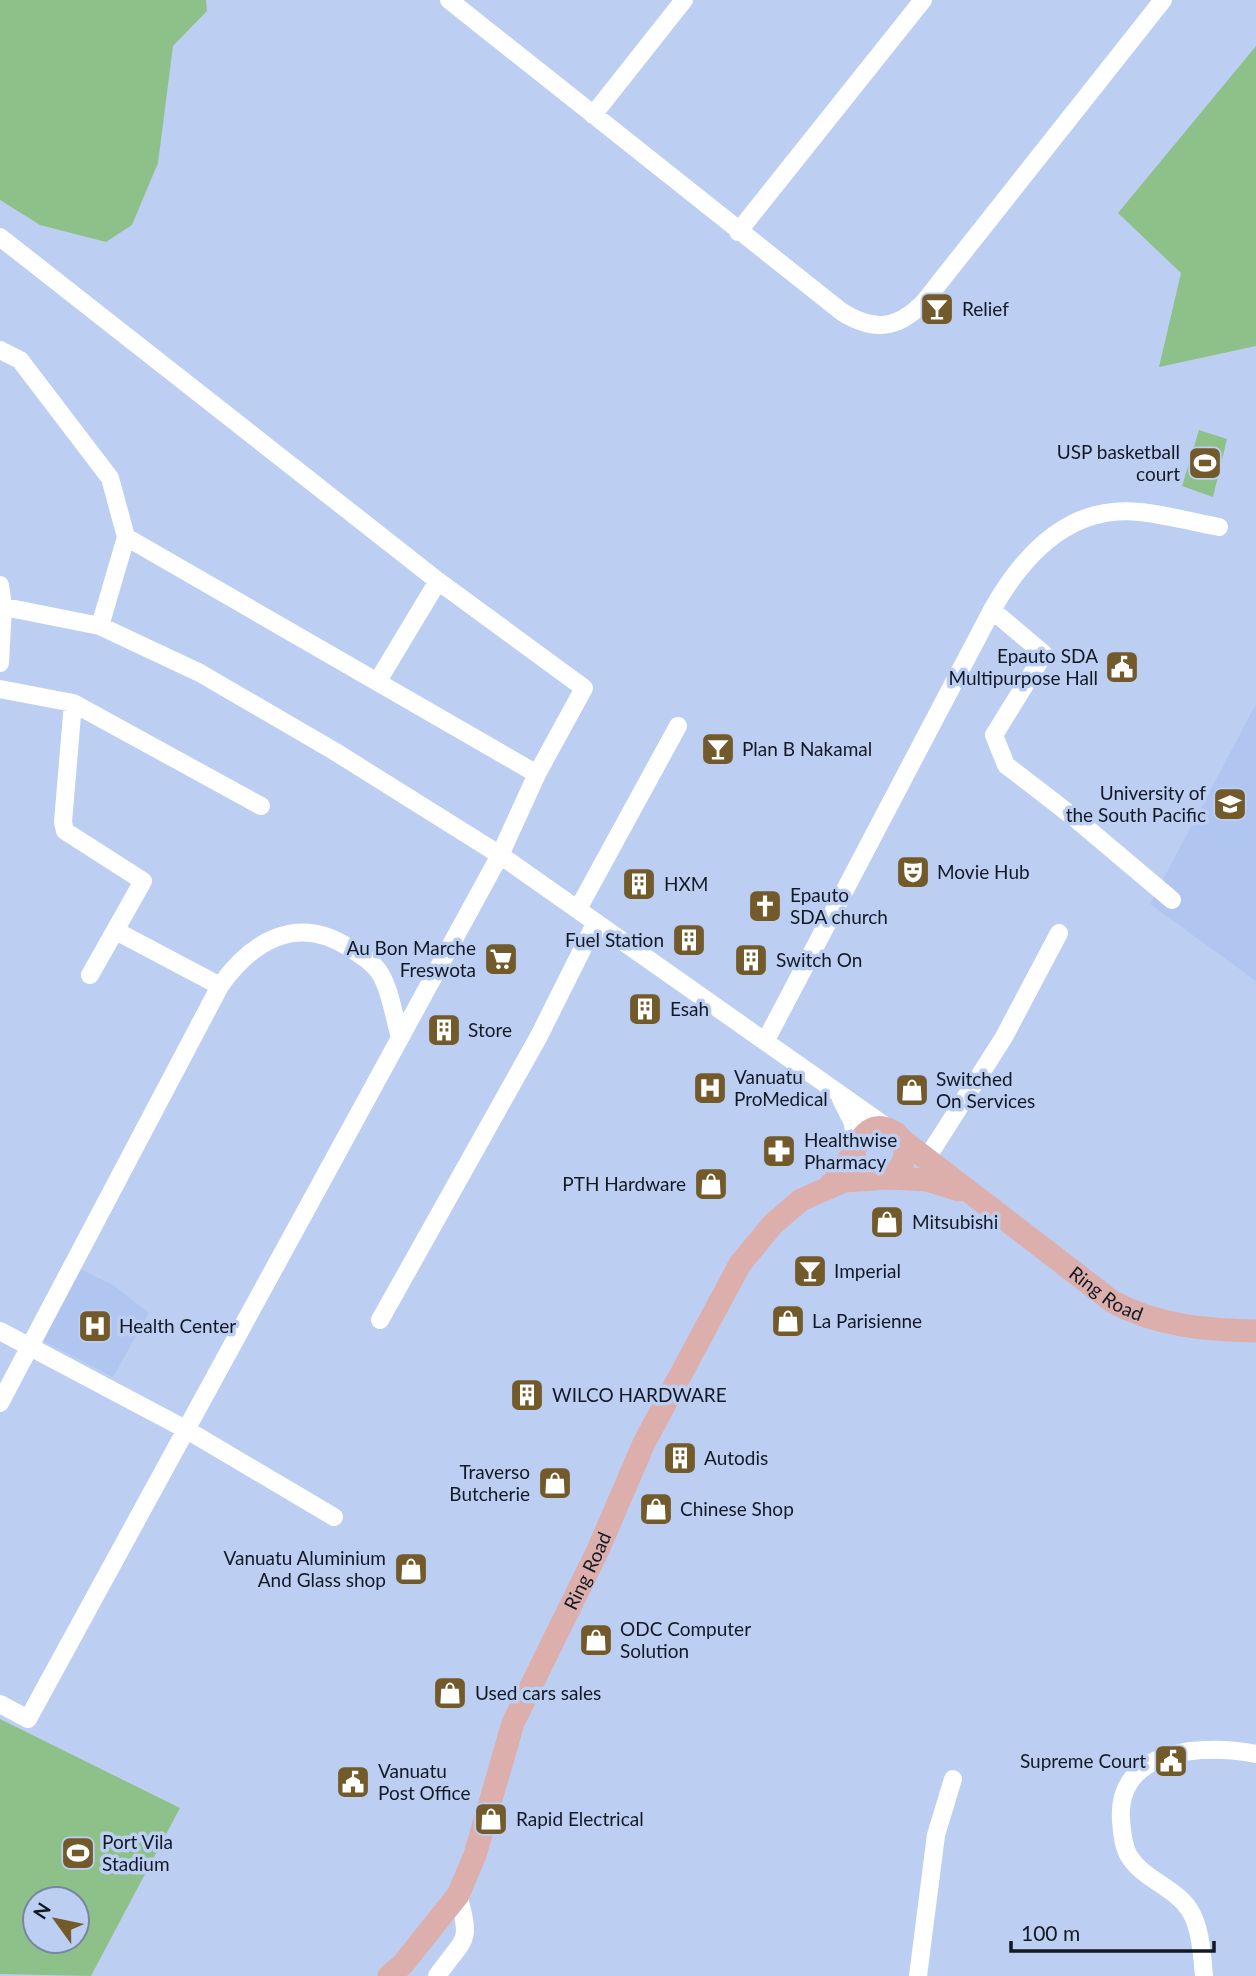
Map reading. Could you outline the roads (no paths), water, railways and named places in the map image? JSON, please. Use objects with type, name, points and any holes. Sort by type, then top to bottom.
[{"type":"main road","points":[[870,1130],[897,1135],[905,1160],[884,1179],[858,1167],[855,1149],[870,1130]]},
{"type":"main road","name":"Ring Road","points":[[897,1135],[1091,1287],[1128,1310],[1185,1326],[1256,1331]]},
{"type":"main road","name":"Ring Road","points":[[825,1189],[845,1170],[855,1149]]},
{"type":"main road","name":"Ring Road","points":[[389,1976],[403,1964],[458,1895],[475,1855],[513,1723],[598,1550],[644,1443],[740,1264],[789,1209],[825,1189],[855,1180],[927,1180],[978,1198]]},
{"type":"street","points":[[593,115],[684,0]]},
{"type":"street","points":[[738,232],[923,0]]},
{"type":"street","points":[[456,2],[738,232],[859,323],[885,326],[910,317],[968,250],[1163,0]]},
{"type":"street","points":[[0,237],[438,581],[584,688],[537,774],[500,855],[28,1719],[0,1704]]},
{"type":"street","points":[[0,350],[20,360],[110,478],[126,537],[100,626]]},
{"type":"street","points":[[766,1040],[992,610],[1029,554],[1048,537],[1108,512],[1138,511],[1219,527]]},
{"type":"street","points":[[126,537],[379,679],[537,774]]},
{"type":"street","points":[[379,679],[438,581]]},
{"type":"street","points":[[0,585],[0,663]]},
{"type":"street","points":[[1,606],[100,626],[200,673],[334,751],[500,855],[766,1040],[897,1135]]},
{"type":"street","points":[[992,610],[1044,654],[994,735],[1006,765],[1076,819],[1153,887],[1172,900]]},
{"type":"street","points":[[0,689],[73,703],[261,806]]},
{"type":"street","points":[[73,703],[63,822],[65,831],[143,881],[90,975]]},
{"type":"street","points":[[578,909],[678,726]]},
{"type":"street","points":[[380,1320],[539,1036],[596,922]]},
{"type":"street","points":[[116,931],[220,986]]},
{"type":"street","points":[[0,1403],[32,1348],[220,986],[237,961],[261,944],[285,935],[311,932],[338,940],[360,954],[381,974],[400,1037]]},
{"type":"street","points":[[927,1158],[1004,1037],[1059,933]]},
{"type":"street","points":[[837,1094],[853,1123],[855,1149]]},
{"type":"street","points":[[0,1331],[187,1430],[334,1517]]},
{"type":"street","points":[[1205,1976],[1200,1942],[1188,1908],[1144,1872],[1128,1854],[1120,1812],[1124,1794],[1137,1775],[1174,1752],[1210,1748],[1256,1754]]},
{"type":"street","points":[[918,1976],[936,1835],[953,1779]]},
{"type":"street","points":[[437,1976],[464,1941],[468,1929],[458,1895]]},
{"type":"place","name":"Relief","points":[[937,309]]},
{"type":"place","name":"USP basketball court","points":[[1205,463]]},
{"type":"place","name":"Epauto SDA Multipurpose Hall","points":[[1122,667]]},
{"type":"place","name":"Plan B Nakamal","points":[[718,749]]},
{"type":"place","name":"University of the South Pacific","points":[[1230,804]]},
{"type":"place","name":"Movie Hub","points":[[913,872]]},
{"type":"place","name":"HXM","points":[[639,884]]},
{"type":"place","name":"Epauto SDA church","points":[[765,906]]},
{"type":"place","name":"Fuel Station","points":[[689,940]]},
{"type":"place","name":"Au Bon Marche Freswota","points":[[501,959]]},
{"type":"place","name":"Switch On","points":[[751,960]]},
{"type":"place","name":"Esah","points":[[645,1009]]},
{"type":"place","name":"Store","points":[[444,1030]]},
{"type":"place","name":"Vanuatu ProMedical","points":[[710,1088]]},
{"type":"place","name":"Switched On Services","points":[[912,1090]]},
{"type":"place","name":"Healthwise Pharmacy","points":[[779,1151]]},
{"type":"place","name":"PTH Hardware","points":[[711,1184]]},
{"type":"place","name":"Mitsubishi","points":[[887,1222]]},
{"type":"place","name":"Imperial","points":[[810,1271]]},
{"type":"place","name":"La Parisienne","points":[[788,1321]]},
{"type":"place","name":"Health Center","points":[[95,1326]]},
{"type":"place","name":"WILCO HARDWARE","points":[[527,1395]]},
{"type":"place","name":"Autodis","points":[[680,1458]]},
{"type":"place","name":"Traverso Butcherie","points":[[555,1483]]},
{"type":"place","name":"Chinese Shop","points":[[656,1509]]},
{"type":"place","name":"Vanuatu Aluminium And Glass shop","points":[[411,1569]]},
{"type":"place","name":"ODC Computer Solution","points":[[596,1640]]},
{"type":"place","name":"Used cars sales","points":[[450,1693]]},
{"type":"place","name":"Supreme Court","points":[[1171,1761]]},
{"type":"place","name":"Vanuatu Post Office","points":[[353,1782]]},
{"type":"place","name":"Rapid Electrical","points":[[491,1819]]},
{"type":"place","name":"Port Vila Stadium","points":[[78,1853]]}]
